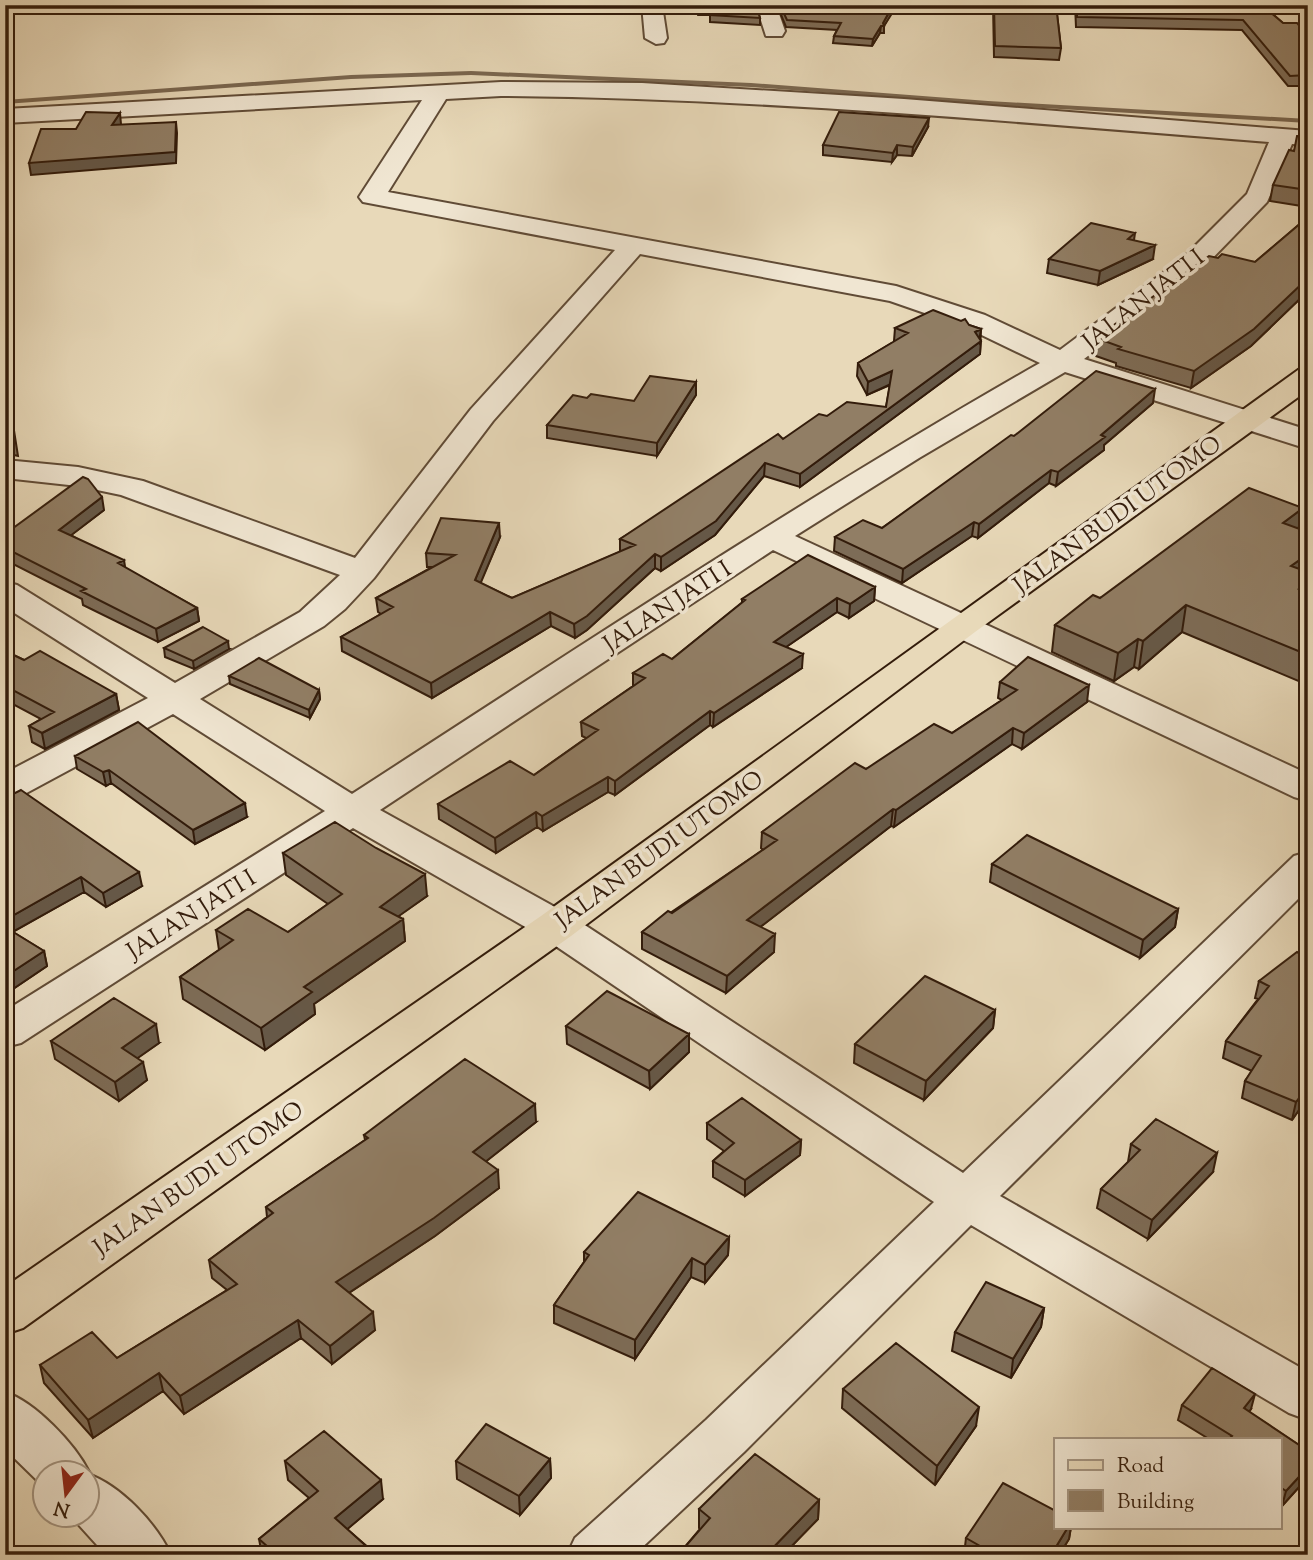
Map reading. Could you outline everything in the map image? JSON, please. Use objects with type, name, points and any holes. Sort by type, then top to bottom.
[{"type":"main road","points":[[1296,5],[1308,13]]},
{"type":"main road","name":"JALAN BUDI UTOMO","points":[[5,1314],[556,926],[963,625],[1308,376]]},
{"type":"street","points":[[652,5],[656,38]]},
{"type":"street","points":[[766,5],[774,31]]},
{"type":"street","points":[[5,116],[501,89],[630,90],[740,95],[1296,137]]},
{"type":"street","points":[[438,93],[372,197],[896,293],[975,321],[1062,362],[1308,440]]},
{"type":"street","name":"JALAN JATI I","points":[[5,1032],[352,811],[771,537],[908,451],[1062,362],[1193,263],[1258,197],[1296,137]]},
{"type":"street","points":[[5,789],[173,700],[312,619],[362,571],[482,415],[633,246]]},
{"type":"street","points":[[5,469],[84,479],[148,493],[281,545],[362,571]]},
{"type":"street","points":[[771,537],[1308,789]]},
{"type":"street","points":[[5,592],[352,811],[556,926],[965,1199],[1308,1398]]},
{"type":"street","points":[[595,1555],[726,1436],[1308,865]]},
{"type":"street","points":[[5,1414],[48,1458]]},
{"type":"street","points":[[102,1513],[143,1555]]},
{"type":"building","points":[[697,5],[756,5],[760,18],[710,15],[711,8],[698,8]]},
{"type":"building","points":[[780,5],[893,5],[883,23],[884,26],[881,26],[873,39],[834,36],[841,23],[787,20]]},
{"type":"building","points":[[994,5],[1056,5],[1061,48],[995,46]]},
{"type":"building","points":[[1077,5],[1262,5],[1283,23],[1297,23],[1308,37],[1308,75],[1290,76],[1243,20],[1077,17]]},
{"type":"building","points":[[86,112],[120,113],[112,125],[176,122],[175,152],[29,163],[41,129],[76,129]]},
{"type":"building","points":[[839,112],[929,118],[913,147],[897,145],[893,153],[823,145]]},
{"type":"building","points":[[1297,136],[1308,137],[1308,190],[1273,185],[1289,150],[1294,151]]},
{"type":"building","points":[[1308,217],[1308,278],[1254,329],[1194,371],[1118,349],[1121,347],[1096,338],[1209,256],[1218,258],[1222,254],[1255,262]]},
{"type":"building","points":[[1091,223],[1135,233],[1128,239],[1155,245],[1100,271],[1049,259]]},
{"type":"building","points":[[933,310],[961,321],[965,319],[969,325],[981,329],[975,332],[981,341],[800,474],[765,463],[716,521],[661,557],[655,554],[587,616],[574,624],[550,612],[431,683],[341,637],[393,607],[376,598],[455,555],[426,553],[441,518],[499,523],[475,580],[512,598],[635,545],[620,539],[778,434],[783,439],[819,414],[827,416],[847,402],[886,407],[892,371],[868,382],[858,363],[908,333],[895,328]]},
{"type":"building","points":[[1096,371],[1155,389],[1101,435],[1105,437],[1058,472],[1051,470],[979,524],[974,522],[903,569],[835,537],[863,520],[882,528],[1011,435],[1014,436]]},
{"type":"building","points":[[650,376],[696,382],[657,443],[547,425],[573,395],[587,398],[591,394],[634,401]]},
{"type":"building","points":[[5,405],[10,405],[15,443],[5,441]]},
{"type":"building","points":[[83,477],[88,479],[102,497],[59,530],[124,560],[118,563],[197,608],[156,629],[81,591],[86,589],[5,548],[5,534]]},
{"type":"building","points":[[1249,488],[1303,508],[1283,523],[1308,532],[1308,554],[1291,566],[1308,572],[1308,582],[1299,589],[1308,592],[1308,655],[1186,605],[1143,641],[1138,639],[1118,653],[1055,625],[1093,595],[1100,598]]},
{"type":"building","points":[[808,555],[875,587],[850,604],[837,598],[774,642],[803,654],[714,713],[710,711],[615,781],[608,777],[542,816],[536,812],[495,838],[438,804],[510,761],[534,775],[598,730],[581,722],[645,678],[633,673],[663,654],[672,659],[745,600],[742,599]]},
{"type":"building","points":[[203,627],[228,641],[193,661],[164,648]]},
{"type":"building","points":[[5,651],[24,660],[40,651],[116,694],[42,733],[29,726],[54,712],[5,686]]},
{"type":"building","points":[[1028,657],[1089,685],[1024,733],[1013,728],[896,810],[893,809],[747,920],[775,934],[727,976],[642,932],[668,911],[672,913],[777,840],[762,832],[855,763],[866,769],[934,724],[952,733],[1017,690],[1000,682]]},
{"type":"building","points":[[259,658],[319,690],[309,710],[229,676]]},
{"type":"building","points":[[138,722],[245,803],[193,830],[109,770],[103,772],[75,756]]},
{"type":"building","points":[[21,790],[139,872],[103,893],[81,877],[5,920],[5,798]]},
{"type":"building","points":[[335,822],[425,874],[380,907],[403,919],[304,987],[312,992],[261,1028],[180,977],[233,940],[216,930],[248,909],[288,932],[342,894],[283,853]]},
{"type":"building","points":[[1027,835],[1178,909],[1143,940],[992,864]]},
{"type":"building","points":[[5,927],[44,951],[6,976],[5,975]]},
{"type":"building","points":[[1297,952],[1308,958],[1308,1029],[1302,1033],[1308,1036],[1308,1086],[1296,1102],[1245,1081],[1261,1056],[1226,1041],[1269,986],[1259,981]]},
{"type":"building","points":[[925,976],[995,1010],[926,1081],[855,1044]]},
{"type":"building","points":[[607,991],[689,1034],[649,1071],[566,1026]]},
{"type":"building","points":[[114,998],[156,1024],[122,1048],[143,1062],[115,1082],[51,1041]]},
{"type":"building","points":[[465,1059],[535,1104],[473,1152],[498,1170],[434,1218],[336,1282],[373,1312],[330,1346],[298,1320],[180,1396],[159,1373],[88,1420],[40,1365],[92,1332],[117,1358],[237,1284],[209,1260],[273,1213],[266,1207],[368,1138],[364,1135]]},
{"type":"building","points":[[742,1098],[801,1140],[745,1180],[713,1161],[734,1143],[707,1123]]},
{"type":"building","points":[[1156,1119],[1217,1153],[1152,1220],[1101,1189],[1140,1150],[1131,1144]]},
{"type":"building","points":[[638,1192],[729,1237],[705,1265],[692,1258],[635,1340],[554,1305],[589,1255],[584,1252]]},
{"type":"building","points":[[986,1282],[1044,1308],[1013,1359],[955,1332]]},
{"type":"building","points":[[896,1343],[979,1407],[937,1466],[843,1389]]},
{"type":"building","points":[[1212,1368],[1255,1394],[1244,1408],[1308,1451],[1308,1467],[1286,1491],[1282,1488],[1282,1438],[1230,1438],[1232,1436],[1182,1405]]},
{"type":"building","points":[[486,1424],[550,1459],[519,1496],[456,1461]]},
{"type":"building","points":[[324,1431],[381,1480],[335,1518],[376,1555],[277,1555],[259,1539],[318,1491],[285,1461]]},
{"type":"building","points":[[755,1454],[819,1500],[766,1555],[678,1555],[710,1518],[699,1509]]},
{"type":"building","points":[[1003,1483],[1054,1510],[1054,1528],[1067,1528],[1051,1555],[996,1555],[966,1538]]},
{"type":"waterway","points":[[5,102],[351,77],[471,73],[751,85],[988,103],[1308,121]]}]
